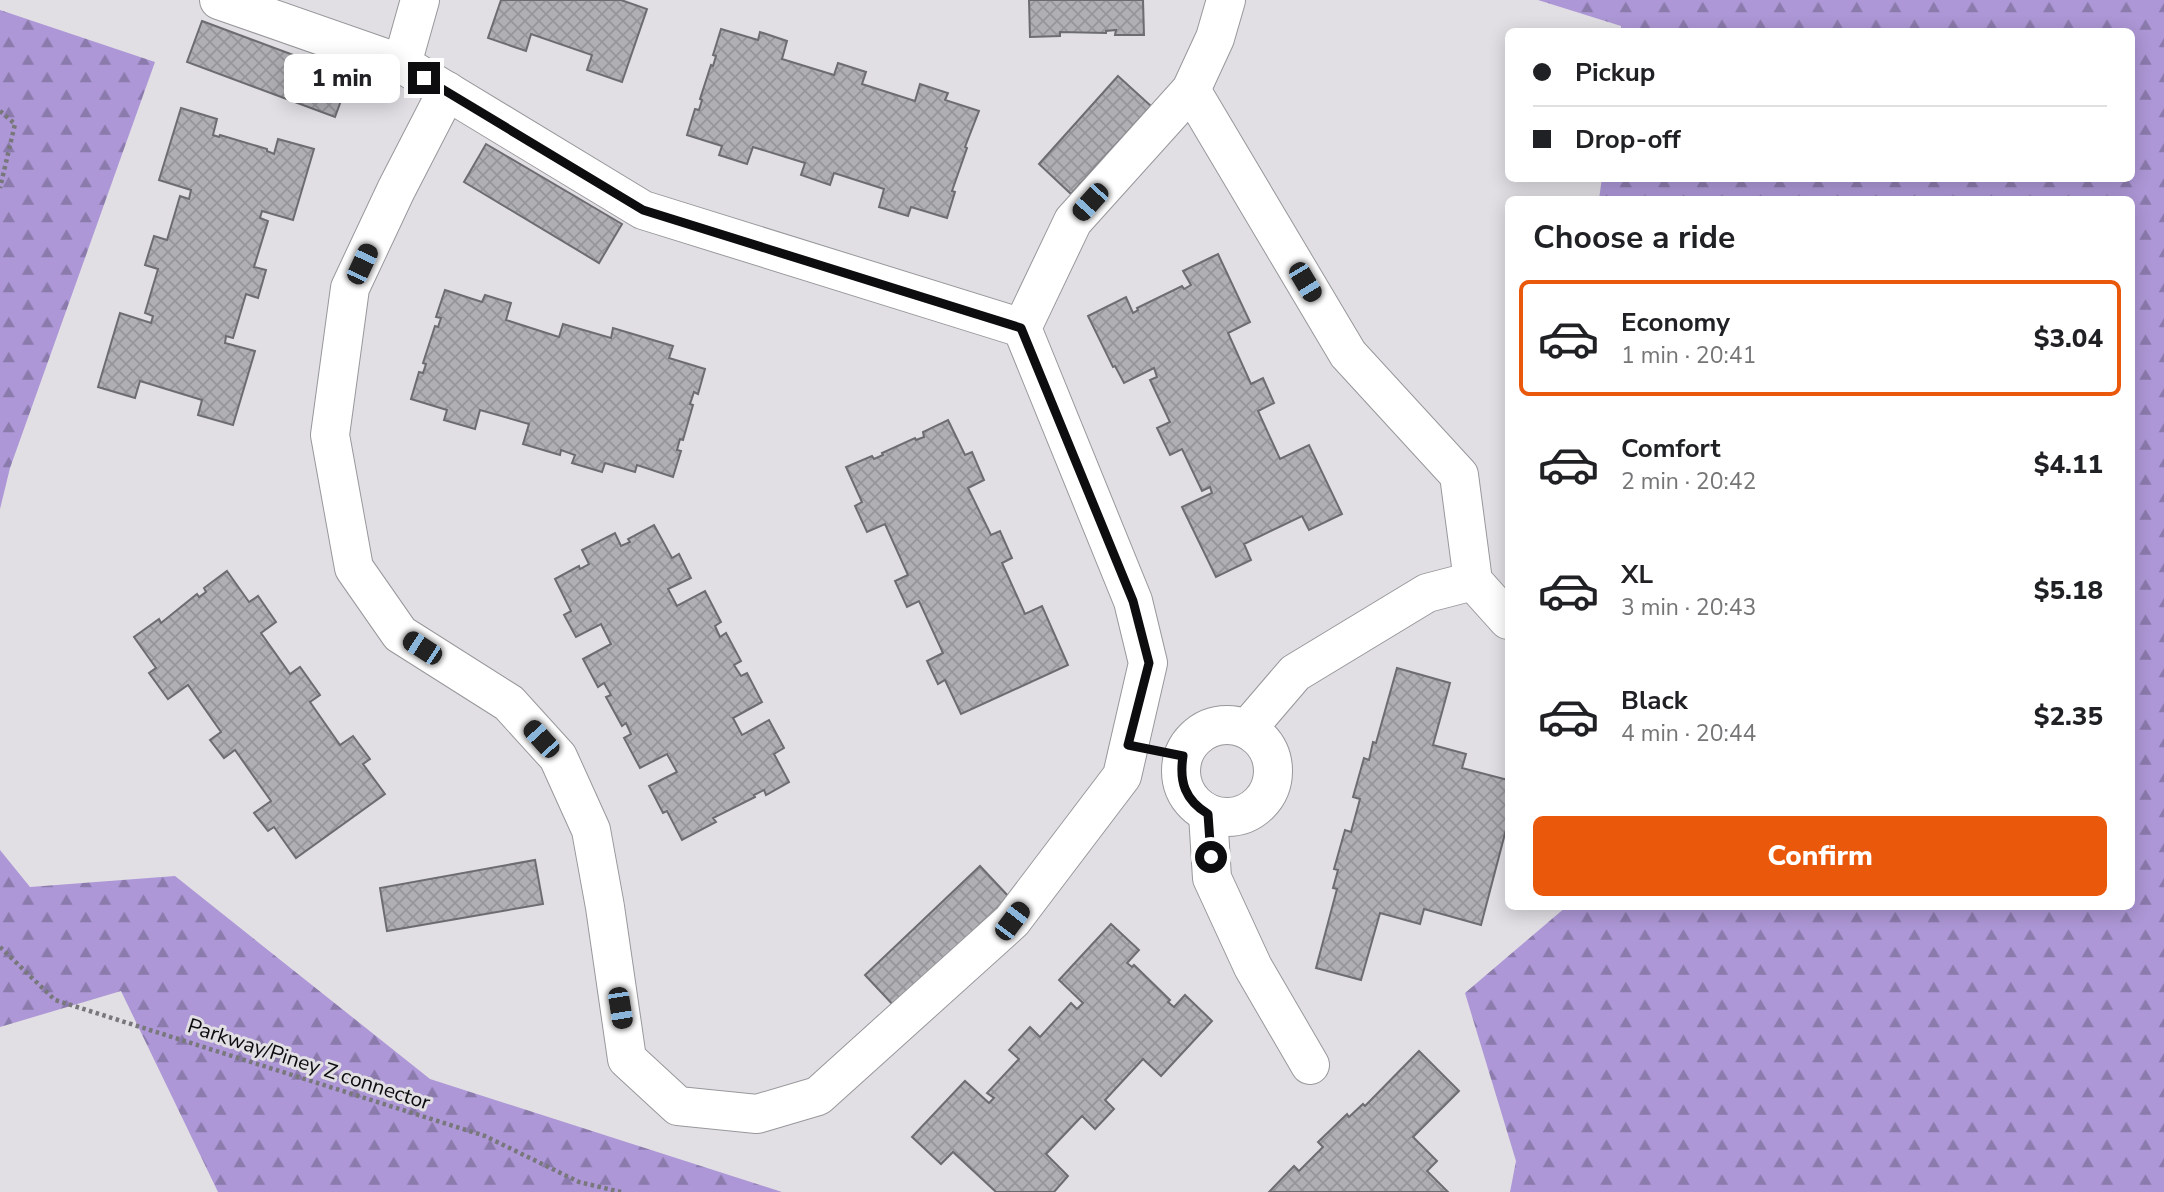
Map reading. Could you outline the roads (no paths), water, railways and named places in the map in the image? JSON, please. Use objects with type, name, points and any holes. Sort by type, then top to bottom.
[{"type":"lane","points":[[219,0],[401,64],[643,210],[1021,328]]},
{"type":"lane","points":[[401,64],[420,0]]},
{"type":"lane","points":[[447,91],[350,288],[330,435],[354,568],[400,634],[509,703],[558,757],[591,830],[628,1059],[678,1106],[757,1114],[818,1096],[1012,921],[1122,776],[1149,663],[1133,601],[1021,328],[1073,221],[1191,90],[1215,38],[1226,0]]},
{"type":"lane","points":[[1191,90],[1348,354],[1459,475],[1473,581],[1505,617]]},
{"type":"lane","points":[[1247,729],[1296,673],[1427,593],[1473,581]]},
{"type":"lane","points":[[1232,725],[1247,729],[1260,738],[1270,751],[1273,783],[1266,798],[1254,810],[1240,817],[1224,818],[1208,814],[1187,796],[1182,783],[1183,756],[1191,742],[1202,732],[1217,726],[1232,725]]},
{"type":"lane","points":[[1128,745],[1183,756]]},
{"type":"lane","points":[[1208,814],[1212,878],[1253,967],[1310,1065]]}]
